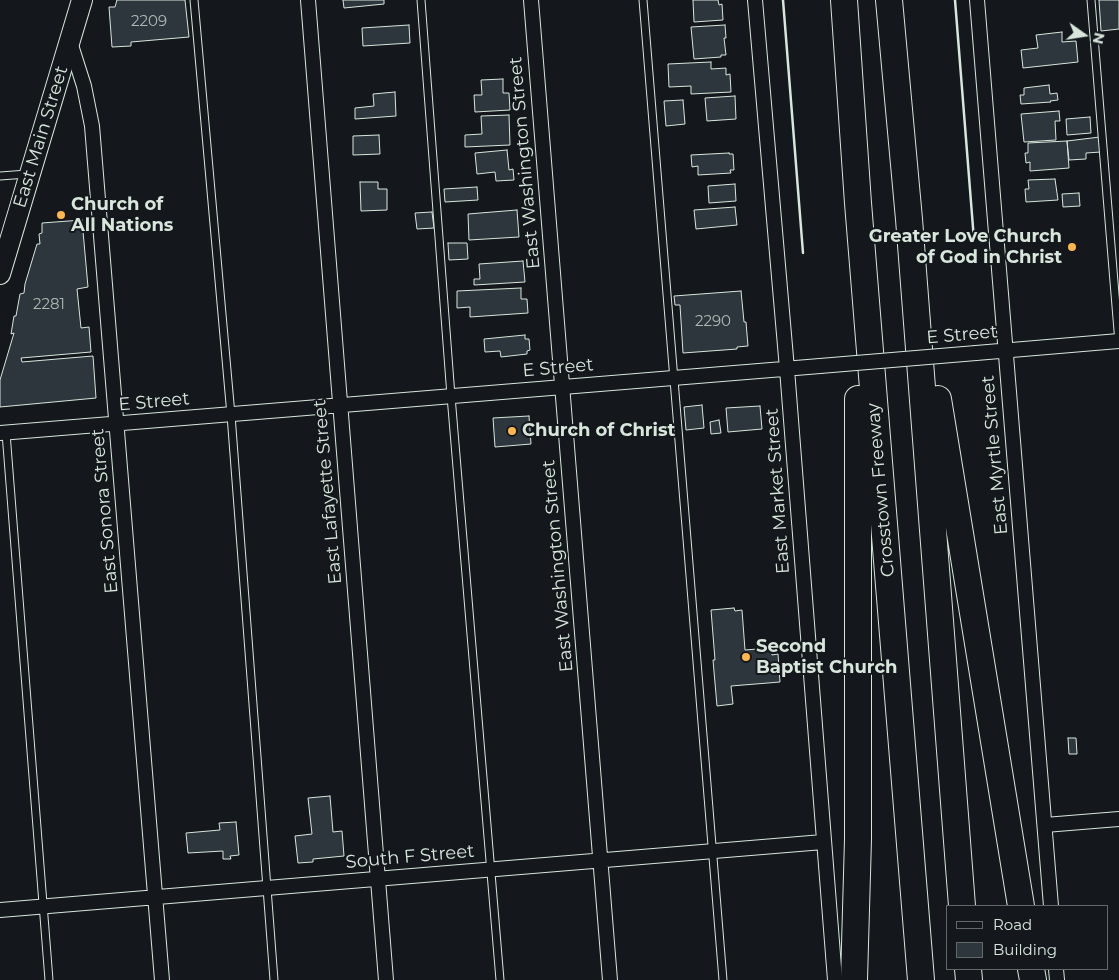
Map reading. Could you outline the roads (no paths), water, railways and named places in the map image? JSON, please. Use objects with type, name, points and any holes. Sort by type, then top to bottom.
[{"type":"highway","name":"Crosstown Freeway","points":[[844,0],[858,203],[920,980]]},
{"type":"highway","points":[[889,0],[909,219],[962,905]]},
{"type":"highway","points":[[854,980],[858,839],[858,203]]},
{"type":"highway","points":[[909,219],[1021,905]]},
{"type":"main road","name":"East Main Street","points":[[0,274],[5,240],[30,174],[82,0]]},
{"type":"street","name":"East Lafayette Street","points":[[308,0],[386,980]]},
{"type":"street","name":"East Washington Street","points":[[531,0],[610,980]]},
{"type":"street","name":"East Market Street","points":[[756,0],[835,980]]},
{"type":"street","name":"East Myrtle Street","points":[[977,0],[1051,905]]},
{"type":"street","name":"East Sonora Street","points":[[70,42],[84,86],[92,126],[162,980]]},
{"type":"street","name":"E Street","points":[[3,433],[1119,341]]},
{"type":"street","points":[[1045,825],[1119,819]]},
{"type":"street","name":"South F Street","points":[[0,910],[823,842]]},
{"type":"lane","points":[[194,0],[231,415],[274,980]]},
{"type":"lane","points":[[421,0],[451,396],[500,980]]},
{"type":"lane","points":[[643,0],[723,980]]},
{"type":"lane","points":[[1091,0],[1119,347]]},
{"type":"lane","points":[[0,176],[30,174]]},
{"type":"lane","points":[[3,433],[49,980]]},
{"type":"place","name":"Church of All Nations","points":[[61,215]]},
{"type":"place","name":"Greater Love Church of God in Christ","points":[[1072,247]]},
{"type":"place","name":"Church of Christ","points":[[512,431]]},
{"type":"place","name":"Second Baptist Church","points":[[746,657]]}]
